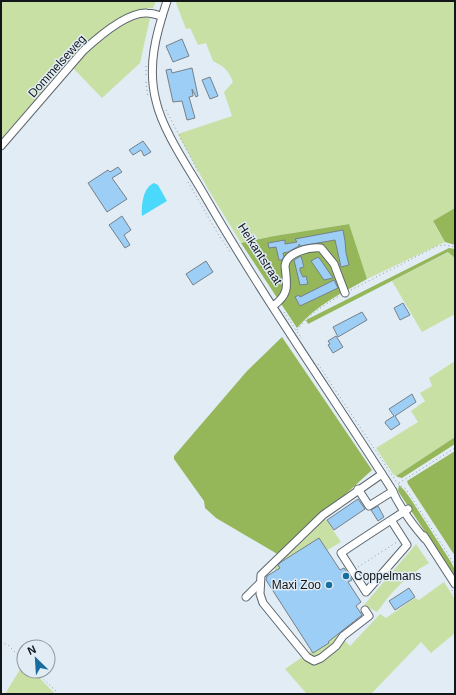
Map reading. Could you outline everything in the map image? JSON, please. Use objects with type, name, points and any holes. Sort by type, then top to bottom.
[{"type":"street","name":"Heikantstraat","points":[[168,1],[162,16],[153,50],[151,74],[159,112],[171,137],[228,236],[276,305],[382,474],[397,494],[406,510],[419,526],[425,539],[455,584]]},
{"type":"street","name":"Dommelseweg","points":[[1,146],[93,41],[112,27],[136,14],[146,13],[162,16]]},
{"type":"street","points":[[276,305],[284,297],[286,292],[285,262],[303,250],[314,248],[321,248],[334,264],[345,293]]},
{"type":"street","points":[[365,610],[369,616],[343,636],[336,646],[321,658],[314,661],[307,657],[263,602],[260,594],[260,575],[323,515],[358,489],[382,474]]},
{"type":"street","points":[[358,489],[370,506],[392,489]]},
{"type":"street","points":[[391,520],[407,544],[366,592],[341,553],[406,510]]},
{"type":"street","points":[[246,597],[260,583]]},
{"type":"path","points":[[165,108],[198,172]]},
{"type":"path","points":[[296,330],[305,319],[315,311],[376,276],[437,246],[445,245],[455,247]]},
{"type":"path","name":"Heikantstraat","points":[[276,305],[302,340]]},
{"type":"path","points":[[318,363],[398,484],[406,489],[455,564]]},
{"type":"path","points":[[398,484],[455,448]]},
{"type":"path","points":[[352,571],[403,538]]},
{"type":"path","points":[[1,642],[8,645],[16,653]]},
{"type":"path","points":[[43,679],[58,694]]},
{"type":"green space","points":[[1,1],[156,1],[153,8],[138,10],[118,20],[78,53],[1,139]]},
{"type":"green space","points":[[177,1],[455,1],[455,208],[433,222],[445,242],[367,279],[348,224],[241,243],[208,189],[178,134],[232,116],[224,92],[233,82],[226,69],[213,61],[206,43],[198,45],[190,28],[186,29],[176,3]]},
{"type":"green space","points":[[145,17],[150,18],[140,63],[102,98],[73,68],[96,43],[114,29],[123,24]]},
{"type":"green space","points":[[455,208],[455,245],[445,242],[433,221]]},
{"type":"green space","points":[[349,224],[367,279],[320,307],[297,328],[241,243]]},
{"type":"green space","points":[[449,248],[455,249],[455,258],[448,252],[308,324],[306,320]]},
{"type":"green space","points":[[449,252],[455,258],[455,314],[422,332],[392,281]]},
{"type":"green space","points":[[282,337],[372,470],[279,555],[216,518],[205,508],[204,501],[174,459],[174,456],[247,371]]},
{"type":"green space","points":[[455,361],[455,437],[396,476],[393,474],[376,448],[418,422],[411,411],[425,401],[420,393],[432,386],[429,378]]},
{"type":"green space","points":[[455,437],[455,444],[402,478],[396,476]]},
{"type":"green space","points":[[455,451],[455,556],[407,481]]},
{"type":"green space","points":[[399,485],[412,501],[451,562],[455,573],[453,574],[398,491]]},
{"type":"green space","points":[[325,518],[341,542],[326,551],[288,592],[273,566]]},
{"type":"green space","points":[[416,544],[429,563],[413,573],[400,584],[377,612],[364,605]]},
{"type":"green space","points":[[444,582],[455,599],[455,633],[431,653],[421,642],[371,694],[307,694],[285,669],[337,633],[350,646],[380,614],[386,618],[415,598],[419,600]]},
{"type":"green space","points":[[16,676],[16,679],[41,679],[55,694],[5,694]]},
{"type":"water","points":[[154,183],[158,185],[167,201],[142,216],[142,202],[145,193],[147,188]]},
{"type":"building","points":[[182,39],[189,56],[173,62],[166,46]]},
{"type":"building","points":[[192,68],[198,96],[196,97],[192,89],[193,96],[189,97],[195,118],[187,120],[182,101],[173,102],[166,70],[171,69],[172,73]]},
{"type":"building","points":[[210,77],[218,96],[210,99],[202,80]]},
{"type":"building","points":[[143,141],[151,152],[144,156],[141,150],[133,155],[129,150]]},
{"type":"building","points":[[118,167],[122,172],[112,178],[127,199],[107,212],[88,183],[108,170],[110,172]]},
{"type":"building","points":[[122,216],[131,230],[124,235],[130,245],[125,248],[109,225]]},
{"type":"building","points":[[343,230],[349,265],[341,267],[335,240],[300,246],[299,244],[299,246],[283,253],[284,257],[282,260],[279,260],[276,247],[269,248],[268,243],[285,240],[285,244],[297,242],[295,239]]},
{"type":"building","points":[[301,256],[304,267],[300,268],[300,271],[303,277],[306,276],[308,284],[300,285],[294,260]]},
{"type":"building","points":[[318,257],[333,278],[324,280],[311,261]]},
{"type":"building","points":[[206,261],[213,272],[193,285],[186,274]]},
{"type":"building","points":[[334,280],[338,288],[300,306],[295,297],[299,295],[300,297]]},
{"type":"building","points":[[403,303],[410,315],[400,320],[394,308]]},
{"type":"building","points":[[362,312],[367,320],[338,337],[333,327]]},
{"type":"building","points":[[336,336],[343,347],[333,353],[328,345],[330,344],[328,341]]},
{"type":"building","points":[[412,394],[416,402],[395,416],[400,424],[391,430],[385,423],[394,416],[389,409]]},
{"type":"building","points":[[358,499],[365,509],[334,530],[327,520]]},
{"type":"building","points":[[378,506],[384,517],[378,521],[371,510]]},
{"type":"building","points":[[319,538],[340,570],[344,568],[352,580],[348,582],[361,602],[356,606],[362,615],[328,642],[329,643],[313,653],[266,580],[267,576],[280,568],[278,565],[281,562]]},
{"type":"building","points":[[409,588],[415,597],[395,610],[389,601]]},
{"type":"place","name":"Coppelmans","points":[[346,576]]},
{"type":"place","name":"Maxi Zoo","points":[[329,585]]}]
